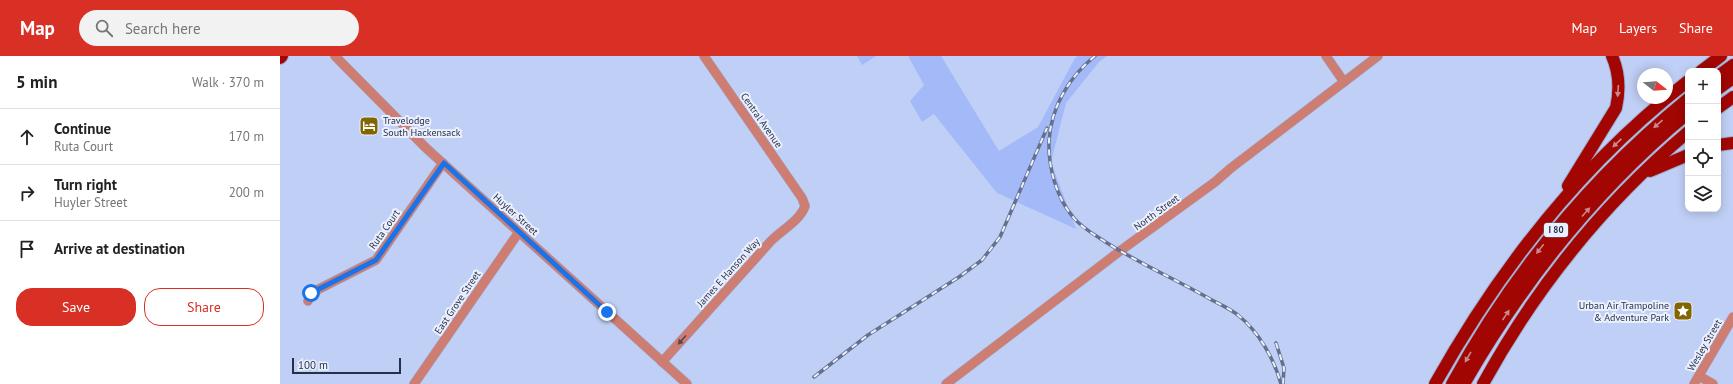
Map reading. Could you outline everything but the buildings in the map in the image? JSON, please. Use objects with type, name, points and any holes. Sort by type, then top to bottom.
[{"type":"highway","points":[[1545,220],[1607,125],[1616,108],[1619,95],[1619,79],[1612,56]]},
{"type":"highway","points":[[1705,68],[1721,56]]},
{"type":"highway","points":[[1721,74],[1733,65]]},
{"type":"highway","points":[[1721,87],[1733,78]]},
{"type":"highway","name":"I 80","points":[[1435,384],[1484,302],[1508,267],[1545,220],[1612,148],[1638,123],[1685,84]]},
{"type":"highway","points":[[1721,106],[1733,97]]},
{"type":"highway","name":"I 80","points":[[1452,384],[1500,305],[1564,220],[1618,162],[1685,102]]},
{"type":"highway","name":"I 80","points":[[1464,384],[1518,298],[1565,235],[1638,157],[1685,116]]},
{"type":"highway","name":"I 80","points":[[1483,384],[1512,336],[1557,271],[1594,225],[1643,174],[1685,135]]},
{"type":"highway","points":[[1721,145],[1733,143]]},
{"type":"highway","points":[[1643,174],[1685,156]]},
{"type":"street","name":"Huyler Street","points":[[335,56],[400,123],[687,384]]},
{"type":"street","name":"Central Avenue","points":[[704,56],[802,198]]},
{"type":"street","points":[[1326,56],[1344,82]]},
{"type":"street","name":"North Street","points":[[946,384],[1120,251],[1215,182],[1231,168],[1378,56]]},
{"type":"street","name":"Ruta Court","points":[[308,301],[311,293],[376,260],[444,163]]},
{"type":"street","name":"James E Hanson Way","points":[[662,362],[780,231],[803,212],[805,206],[802,198]]},
{"type":"street","name":"East Grove Street","points":[[414,384],[519,232]]},
{"type":"street","name":"Wesley Street","points":[[1694,384],[1733,317]]},
{"type":"street","points":[[1699,376],[1713,384]]},
{"type":"shaded area","points":[[857,56],[876,56],[862,65]]},
{"type":"shaded area","points":[[908,56],[941,56],[999,151],[1038,127],[1075,58],[1078,56],[1107,56],[1099,62],[1066,103],[1051,162],[1076,229],[997,193],[934,114],[922,122],[910,101],[924,85]]},
{"type":"railway","points":[[1095,56],[1077,73],[1063,94],[1053,116],[1050,128],[1049,151],[1054,181],[1067,209],[1076,221],[1096,236],[1130,257],[1225,307],[1239,316],[1253,330],[1265,347],[1281,384]]},
{"type":"railway","points":[[814,377],[868,335],[959,277],[982,260],[1000,237],[1047,128]]},
{"type":"railway","points":[[1276,343],[1284,368],[1283,384]]},
{"type":"place","name":"Travelodge South Hackensack","points":[[369,126]]},
{"type":"place","name":"Urban Air Trampoline & Adventure Park","points":[[1683,311]]},
{"type":"route","points":[[311,293],[376,260],[444,163],[607,312]]}]
